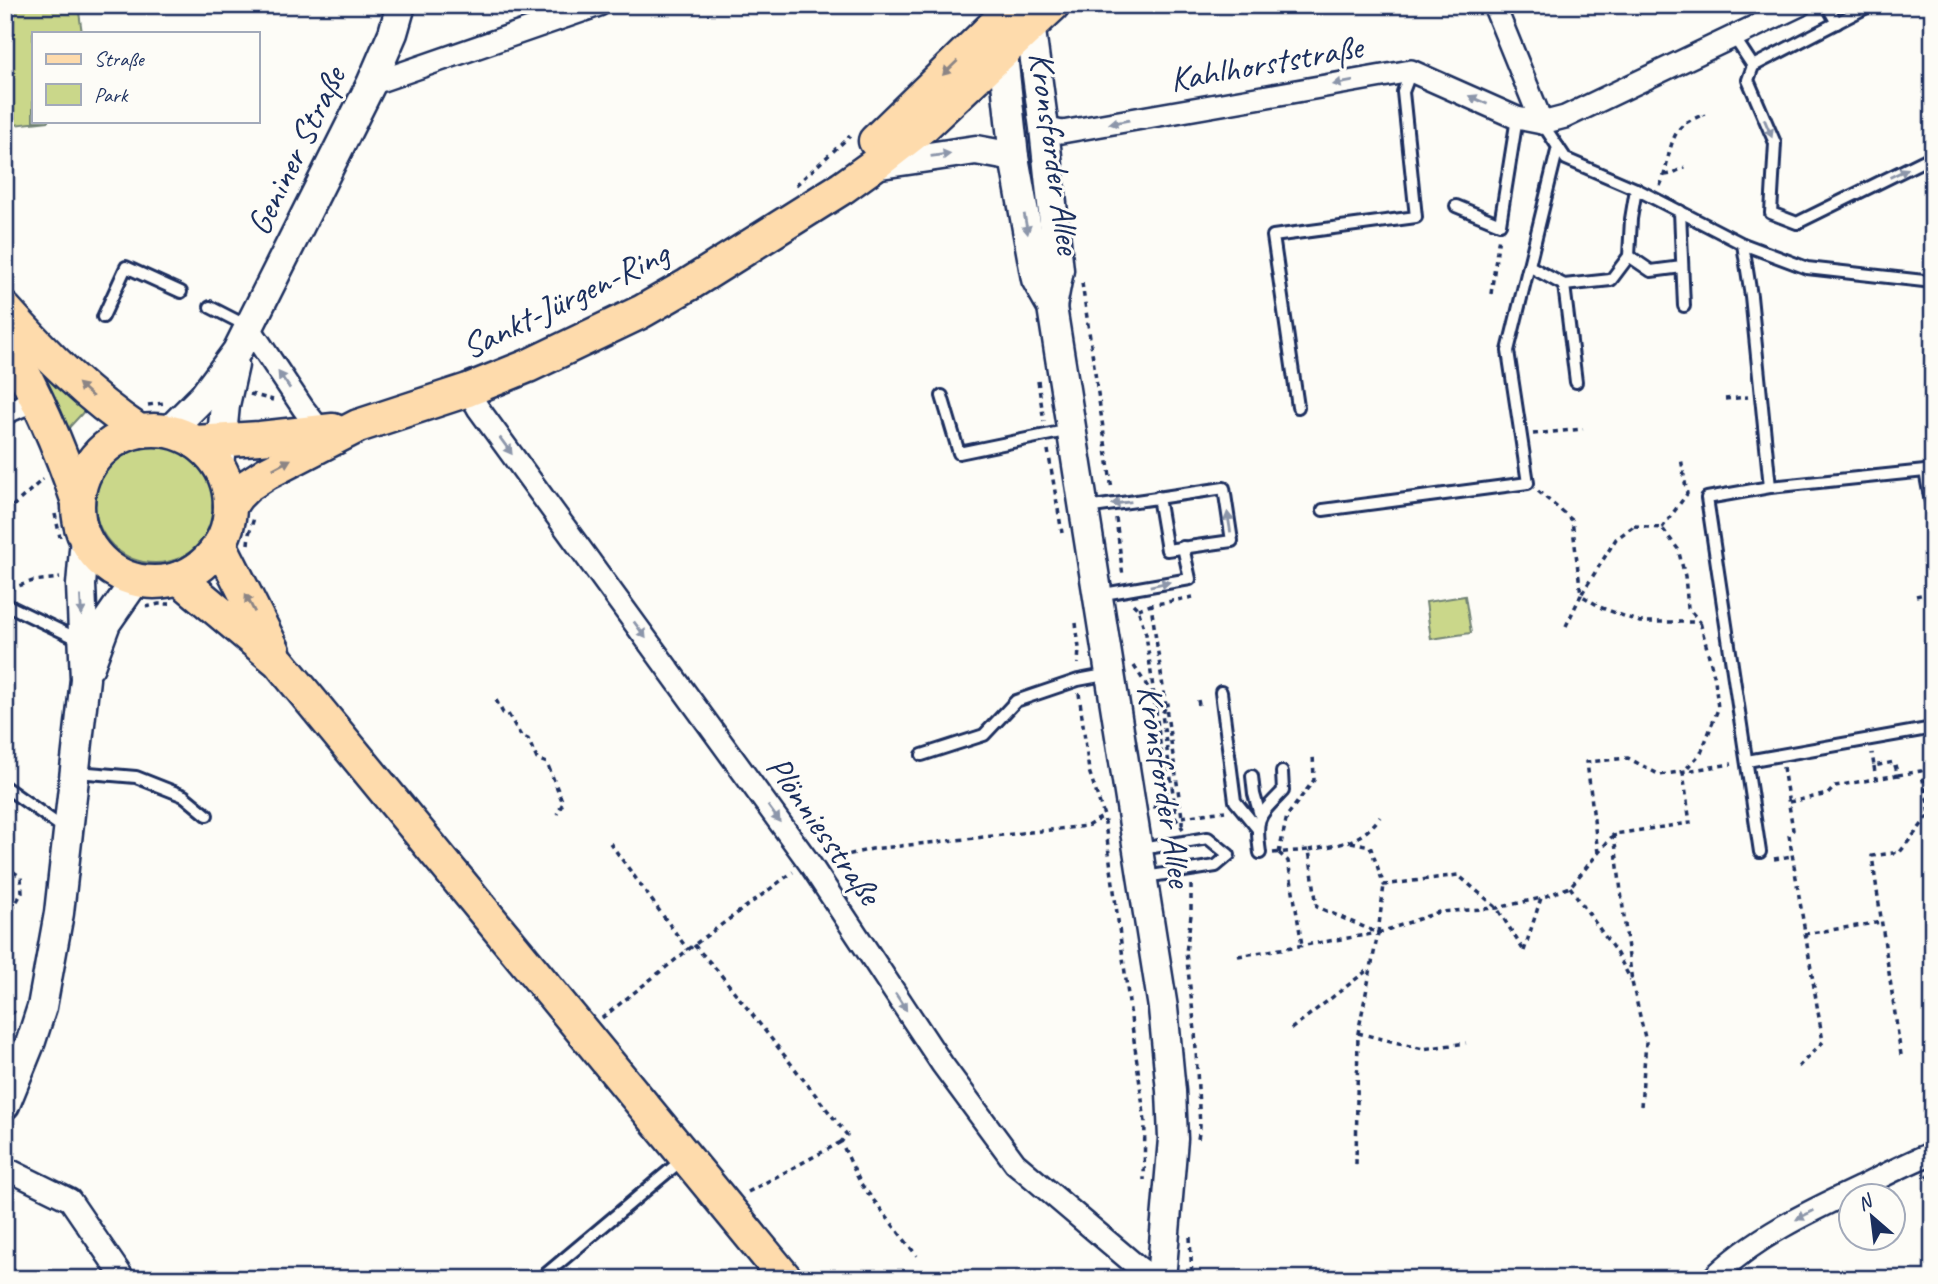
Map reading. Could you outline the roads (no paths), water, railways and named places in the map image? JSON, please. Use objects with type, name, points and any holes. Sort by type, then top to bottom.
[{"type":"main road","name":"Geniner Straße","points":[[179,431],[243,339],[371,85],[393,33],[401,5]]},
{"type":"main road","name":"Sankt-Jürgen-Ring","points":[[245,501],[279,465],[358,426],[468,390],[528,366],[641,312],[729,260],[842,188],[924,125],[1002,52],[1020,11]]},
{"type":"main road","name":"Sankt-Jürgen-Ring","points":[[792,218],[1020,11]]},
{"type":"main road","name":"Kronsforder Allee","points":[[1020,11],[1044,128],[1059,270],[1052,307],[1058,432],[1083,508],[1117,595],[1138,850],[1163,1007],[1173,1139],[1158,1279]]},
{"type":"main road","name":"Kronsforder Allee","points":[[1002,52],[1014,157],[1036,279],[1052,307]]},
{"type":"main road","points":[[874,165],[976,150],[1014,157]]},
{"type":"main road","points":[[5,309],[65,372],[101,404],[179,431],[227,485],[245,501],[229,519],[232,553],[279,662]]},
{"type":"main road","points":[[5,339],[38,401],[59,449],[66,520],[80,585],[85,679],[60,913],[42,1007],[5,1105]]},
{"type":"main road","name":"Geniner Straße","points":[[179,431],[228,388],[243,339]]},
{"type":"main road","name":"Sankt-Jürgen-Ring","points":[[66,520],[87,470],[96,456],[123,436],[179,431],[321,431],[358,426]]},
{"type":"main road","points":[[66,520],[97,557],[137,594]]},
{"type":"main road","points":[[177,591],[195,570],[209,559],[232,553]]},
{"type":"main road","points":[[85,679],[106,623],[150,582],[177,591],[279,662],[786,1279]]},
{"type":"street","points":[[371,85],[599,5]]},
{"type":"street","points":[[1494,5],[1542,123]]},
{"type":"street","name":"Kahlhorststraße","points":[[1044,128],[1062,132],[1410,71],[1517,118],[1542,123],[1565,117],[1801,5]]},
{"type":"street","points":[[243,339],[288,386],[321,431]]},
{"type":"street","name":"Plönniesstraße","points":[[468,390],[478,408],[810,864],[942,1064],[1015,1163],[1139,1268],[1158,1279]]},
{"type":"street","points":[[5,414],[38,401]]},
{"type":"street","points":[[1712,1279],[1724,1266],[1781,1227],[1933,1153]]},
{"type":"street","points":[[5,1168],[70,1200],[124,1279]]},
{"type":"lane","points":[[1827,5],[1836,23]]},
{"type":"lane","points":[[1871,5],[1753,66],[1748,80],[1775,143],[1771,213],[1797,223],[1933,156]]},
{"type":"lane","points":[[1734,37],[1753,66]]},
{"type":"lane","points":[[1298,407],[1273,236],[1416,217],[1403,92],[1410,71]]},
{"type":"lane","points":[[1456,206],[1500,224],[1517,118]]},
{"type":"lane","points":[[1542,123],[1566,159],[1636,189],[1743,244],[1807,268],[1933,282]]},
{"type":"lane","points":[[1323,510],[1528,483],[1508,351],[1558,147]]},
{"type":"lane","points":[[1529,266],[1564,285],[1611,280],[1629,256],[1636,189]]},
{"type":"lane","points":[[1680,211],[1684,306]]},
{"type":"lane","points":[[1743,244],[1751,296],[1770,487]]},
{"type":"lane","points":[[1629,256],[1651,271],[1682,267]]},
{"type":"lane","points":[[103,317],[127,267],[181,292]]},
{"type":"lane","points":[[1564,285],[1576,382]]},
{"type":"lane","points":[[210,307],[243,339]]},
{"type":"lane","points":[[942,396],[959,453],[1058,432]]},
{"type":"lane","points":[[1760,852],[1707,498],[1770,487],[1929,470],[1933,513]]},
{"type":"lane","points":[[1083,508],[1114,504],[1158,497],[1224,488],[1232,541],[1167,550],[1158,497]]},
{"type":"lane","points":[[1117,595],[1190,579],[1183,547]]},
{"type":"lane","points":[[5,604],[83,641]]},
{"type":"lane","points":[[922,755],[984,735],[1016,701],[1121,669]]},
{"type":"lane","points":[[1221,692],[1235,801],[1256,828]]},
{"type":"lane","points":[[1747,761],[1933,728]]},
{"type":"lane","points":[[76,771],[136,777],[184,796],[207,815]]},
{"type":"lane","points":[[1260,853],[1256,828],[1260,815],[1283,791],[1282,772]]},
{"type":"lane","points":[[1252,776],[1260,815]]},
{"type":"lane","points":[[5,787],[69,832]]},
{"type":"lane","points":[[1138,850],[1208,838],[1229,855],[1216,866],[1143,877]]},
{"type":"lane","points":[[540,1279],[685,1157]]}]
